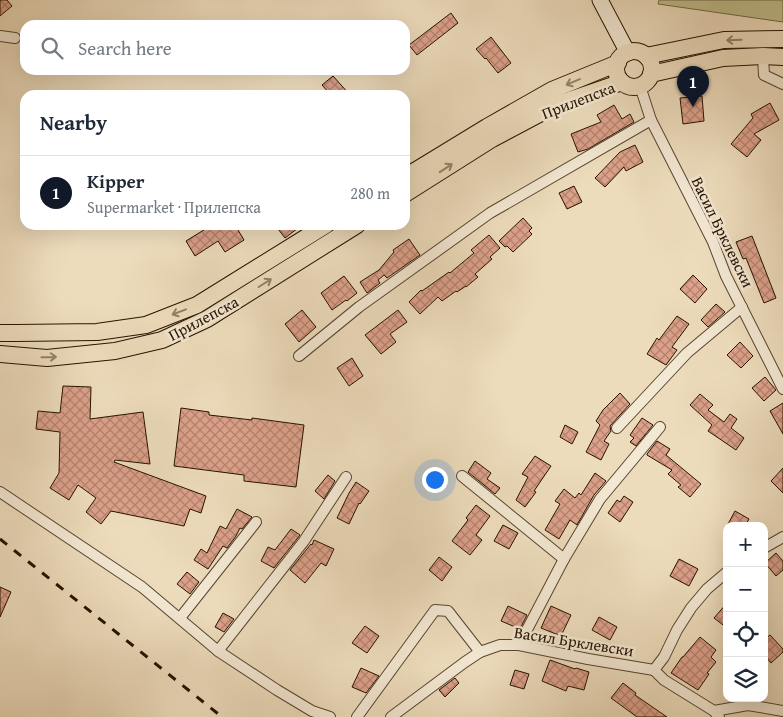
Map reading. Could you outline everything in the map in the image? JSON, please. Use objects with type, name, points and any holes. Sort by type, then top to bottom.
[{"type":"main road","points":[[646,56],[724,40],[783,39]]},
{"type":"main road","points":[[646,80],[651,64],[646,56],[637,52],[623,58],[617,74],[622,82],[631,87],[646,80],[723,58],[783,57]]},
{"type":"main road","name":"Прилепска","points":[[410,174],[552,90],[623,58]]},
{"type":"main road","name":"Прилепска","points":[[410,191],[492,139],[558,104],[622,82]]},
{"type":"main road","name":"Прилепска","points":[[0,332],[97,332],[146,325],[197,305],[318,230]]},
{"type":"main road","name":"Прилепска","points":[[0,354],[47,358],[115,351],[162,340],[207,320],[349,230]]},
{"type":"street","points":[[600,0],[623,58]]},
{"type":"street","points":[[0,36],[15,38]]},
{"type":"street","points":[[763,56],[764,75],[783,84]]},
{"type":"street","name":"Васил Брклевски","points":[[646,80],[651,120],[713,242],[726,276],[783,389]]},
{"type":"street","points":[[299,356],[359,307],[490,213],[651,120]]},
{"type":"street","points":[[617,428],[687,353],[742,307]]},
{"type":"street","points":[[519,645],[564,559],[600,499],[660,427]]},
{"type":"street","points":[[462,476],[564,559]]},
{"type":"street","points":[[218,651],[304,541],[346,477]]},
{"type":"street","points":[[0,492],[142,587],[218,651],[312,711],[330,717]]},
{"type":"street","points":[[180,618],[256,522]]},
{"type":"street","points":[[768,546],[783,537]]},
{"type":"street","name":"Васил Брклевски","points":[[654,670],[664,657],[677,630],[691,608],[707,589],[723,575]]},
{"type":"street","points":[[357,717],[435,610],[448,612],[480,652]]},
{"type":"street","name":"Васил Брклевски","points":[[391,717],[480,652],[500,645],[519,645],[654,670],[664,680],[717,714]]},
{"type":"street","points":[[717,714],[748,705],[783,711]]},
{"type":"shaded area","points":[[659,0],[783,0],[783,22],[658,4]]},
{"type":"building","points":[[0,0],[7,0],[12,6],[0,16]]},
{"type":"building","points":[[451,13],[458,23],[417,55],[410,44]]},
{"type":"building","points":[[491,37],[511,63],[498,73],[476,49]]},
{"type":"building","points":[[333,76],[346,90],[326,90],[322,85]]},
{"type":"building","points":[[702,96],[704,121],[683,124],[680,98]]},
{"type":"building","points":[[770,103],[779,120],[754,134],[761,140],[747,157],[731,144],[753,118],[751,114]]},
{"type":"building","points":[[614,105],[622,119],[630,114],[634,122],[588,149],[578,152],[571,134],[601,122],[597,115]]},
{"type":"building","points":[[635,145],[643,162],[626,171],[624,167],[605,187],[595,178],[620,152]]},
{"type":"building","points":[[574,186],[582,202],[567,209],[559,193]]},
{"type":"building","points":[[523,218],[532,228],[529,231],[532,234],[513,252],[499,241]]},
{"type":"building","points":[[204,230],[238,230],[244,240],[225,252],[218,241],[195,256],[186,241]]},
{"type":"building","points":[[279,230],[295,230],[285,238]]},
{"type":"building","points":[[489,235],[500,248],[490,257],[492,259],[475,274],[478,277],[466,287],[456,291],[442,301],[438,297],[420,314],[409,302],[421,290],[450,273],[474,253],[471,250]]},
{"type":"building","points":[[752,236],[776,298],[764,303],[746,258],[743,259],[736,242]]},
{"type":"building","points":[[409,239],[420,255],[387,278],[384,275],[378,280],[380,283],[367,293],[360,282],[379,270],[394,252],[393,250]]},
{"type":"building","points":[[693,275],[707,289],[695,303],[680,289]]},
{"type":"building","points":[[344,276],[357,293],[332,310],[321,293]]},
{"type":"building","points":[[716,304],[725,312],[708,327],[701,320]]},
{"type":"building","points":[[302,310],[316,327],[299,342],[285,324]]},
{"type":"building","points":[[398,310],[407,322],[390,334],[396,342],[381,354],[365,335]]},
{"type":"building","points":[[677,316],[689,324],[672,347],[677,350],[666,365],[647,354],[657,338],[659,340]]},
{"type":"building","points":[[740,342],[753,356],[741,368],[727,355]]},
{"type":"building","points":[[352,358],[363,376],[349,386],[337,368]]},
{"type":"building","points":[[765,377],[776,390],[764,401],[752,388]]},
{"type":"building","points":[[63,386],[91,387],[90,419],[143,412],[150,464],[115,460],[114,462],[206,496],[201,513],[190,509],[184,526],[111,511],[101,524],[86,512],[96,498],[78,485],[69,500],[50,488],[59,473],[60,432],[36,429],[38,411],[60,413]]},
{"type":"building","points":[[620,393],[630,404],[610,426],[611,431],[604,441],[609,444],[601,460],[586,452],[600,425],[596,421],[603,410]]},
{"type":"building","points":[[700,394],[713,405],[708,410],[724,422],[730,414],[737,419],[731,428],[744,438],[736,450],[708,431],[712,425],[690,405]]},
{"type":"building","points":[[783,403],[783,434],[770,411]]},
{"type":"building","points":[[181,408],[209,412],[209,415],[252,420],[252,418],[304,425],[296,487],[244,481],[244,475],[174,466]]},
{"type":"building","points":[[642,418],[653,425],[636,446],[630,442],[634,438],[630,435]]},
{"type":"building","points":[[565,425],[578,432],[572,444],[560,437]]},
{"type":"building","points":[[657,441],[670,449],[666,455],[701,484],[690,497],[678,487],[681,485],[668,474],[672,470],[647,455]]},
{"type":"building","points":[[535,456],[551,466],[525,507],[516,500],[528,477],[522,474]]},
{"type":"building","points":[[475,461],[491,473],[487,479],[500,488],[495,494],[468,472]]},
{"type":"building","points":[[783,468],[783,493],[771,481]]},
{"type":"building","points":[[595,473],[606,481],[594,495],[577,525],[570,520],[559,539],[545,530],[560,504],[555,501],[564,489],[575,498],[579,493],[581,495]]},
{"type":"building","points":[[328,475],[335,481],[324,499],[315,491]]},
{"type":"building","points":[[356,482],[369,491],[359,503],[349,524],[337,518]]},
{"type":"building","points":[[624,496],[633,502],[620,522],[608,513],[617,500],[620,502]]},
{"type":"building","points":[[476,505],[490,516],[476,535],[482,540],[470,555],[452,541],[468,520],[466,518]]},
{"type":"building","points":[[237,509],[252,517],[242,529],[240,528],[227,548],[223,546],[208,569],[194,560],[201,549],[207,553],[220,526],[226,529]]},
{"type":"building","points":[[735,511],[749,519],[747,522],[729,522]]},
{"type":"building","points":[[503,525],[518,533],[509,549],[494,541]]},
{"type":"building","points":[[291,529],[300,535],[274,568],[261,561],[268,547],[275,550]]},
{"type":"building","points":[[314,540],[334,549],[326,566],[321,563],[305,583],[290,570],[312,545]]},
{"type":"building","points":[[776,553],[783,561],[783,570],[776,576],[768,567],[768,560]]},
{"type":"building","points":[[439,557],[452,567],[442,581],[429,570]]},
{"type":"building","points":[[679,559],[698,569],[689,586],[670,576]]},
{"type":"building","points":[[187,572],[199,582],[190,594],[177,584]]},
{"type":"building","points":[[0,587],[11,592],[0,617]]},
{"type":"building","points":[[508,606],[527,615],[520,629],[501,621]]},
{"type":"building","points":[[551,606],[571,615],[561,636],[541,628]]},
{"type":"building","points":[[723,608],[723,625],[714,618]]},
{"type":"building","points":[[223,613],[234,619],[224,632],[215,627]]},
{"type":"building","points":[[599,617],[617,627],[610,640],[592,630]]},
{"type":"building","points":[[365,626],[379,636],[367,653],[352,643]]},
{"type":"building","points":[[770,635],[783,649],[783,652],[771,663],[768,660],[768,637]]},
{"type":"building","points":[[700,637],[716,650],[711,657],[716,662],[707,673],[709,674],[698,690],[671,673]]},
{"type":"building","points":[[550,660],[589,672],[584,690],[568,686],[566,691],[542,681]]},
{"type":"building","points":[[361,668],[379,676],[366,693],[352,687]]},
{"type":"building","points":[[515,670],[529,674],[524,689],[510,685]]},
{"type":"building","points":[[455,678],[459,683],[445,697],[439,690]]},
{"type":"building","points":[[623,683],[636,693],[635,695],[667,717],[637,717],[611,698]]},
{"type":"railway","points":[[0,539],[222,717]]},
{"type":"place","name":"Kipper","points":[[693,107]]}]
